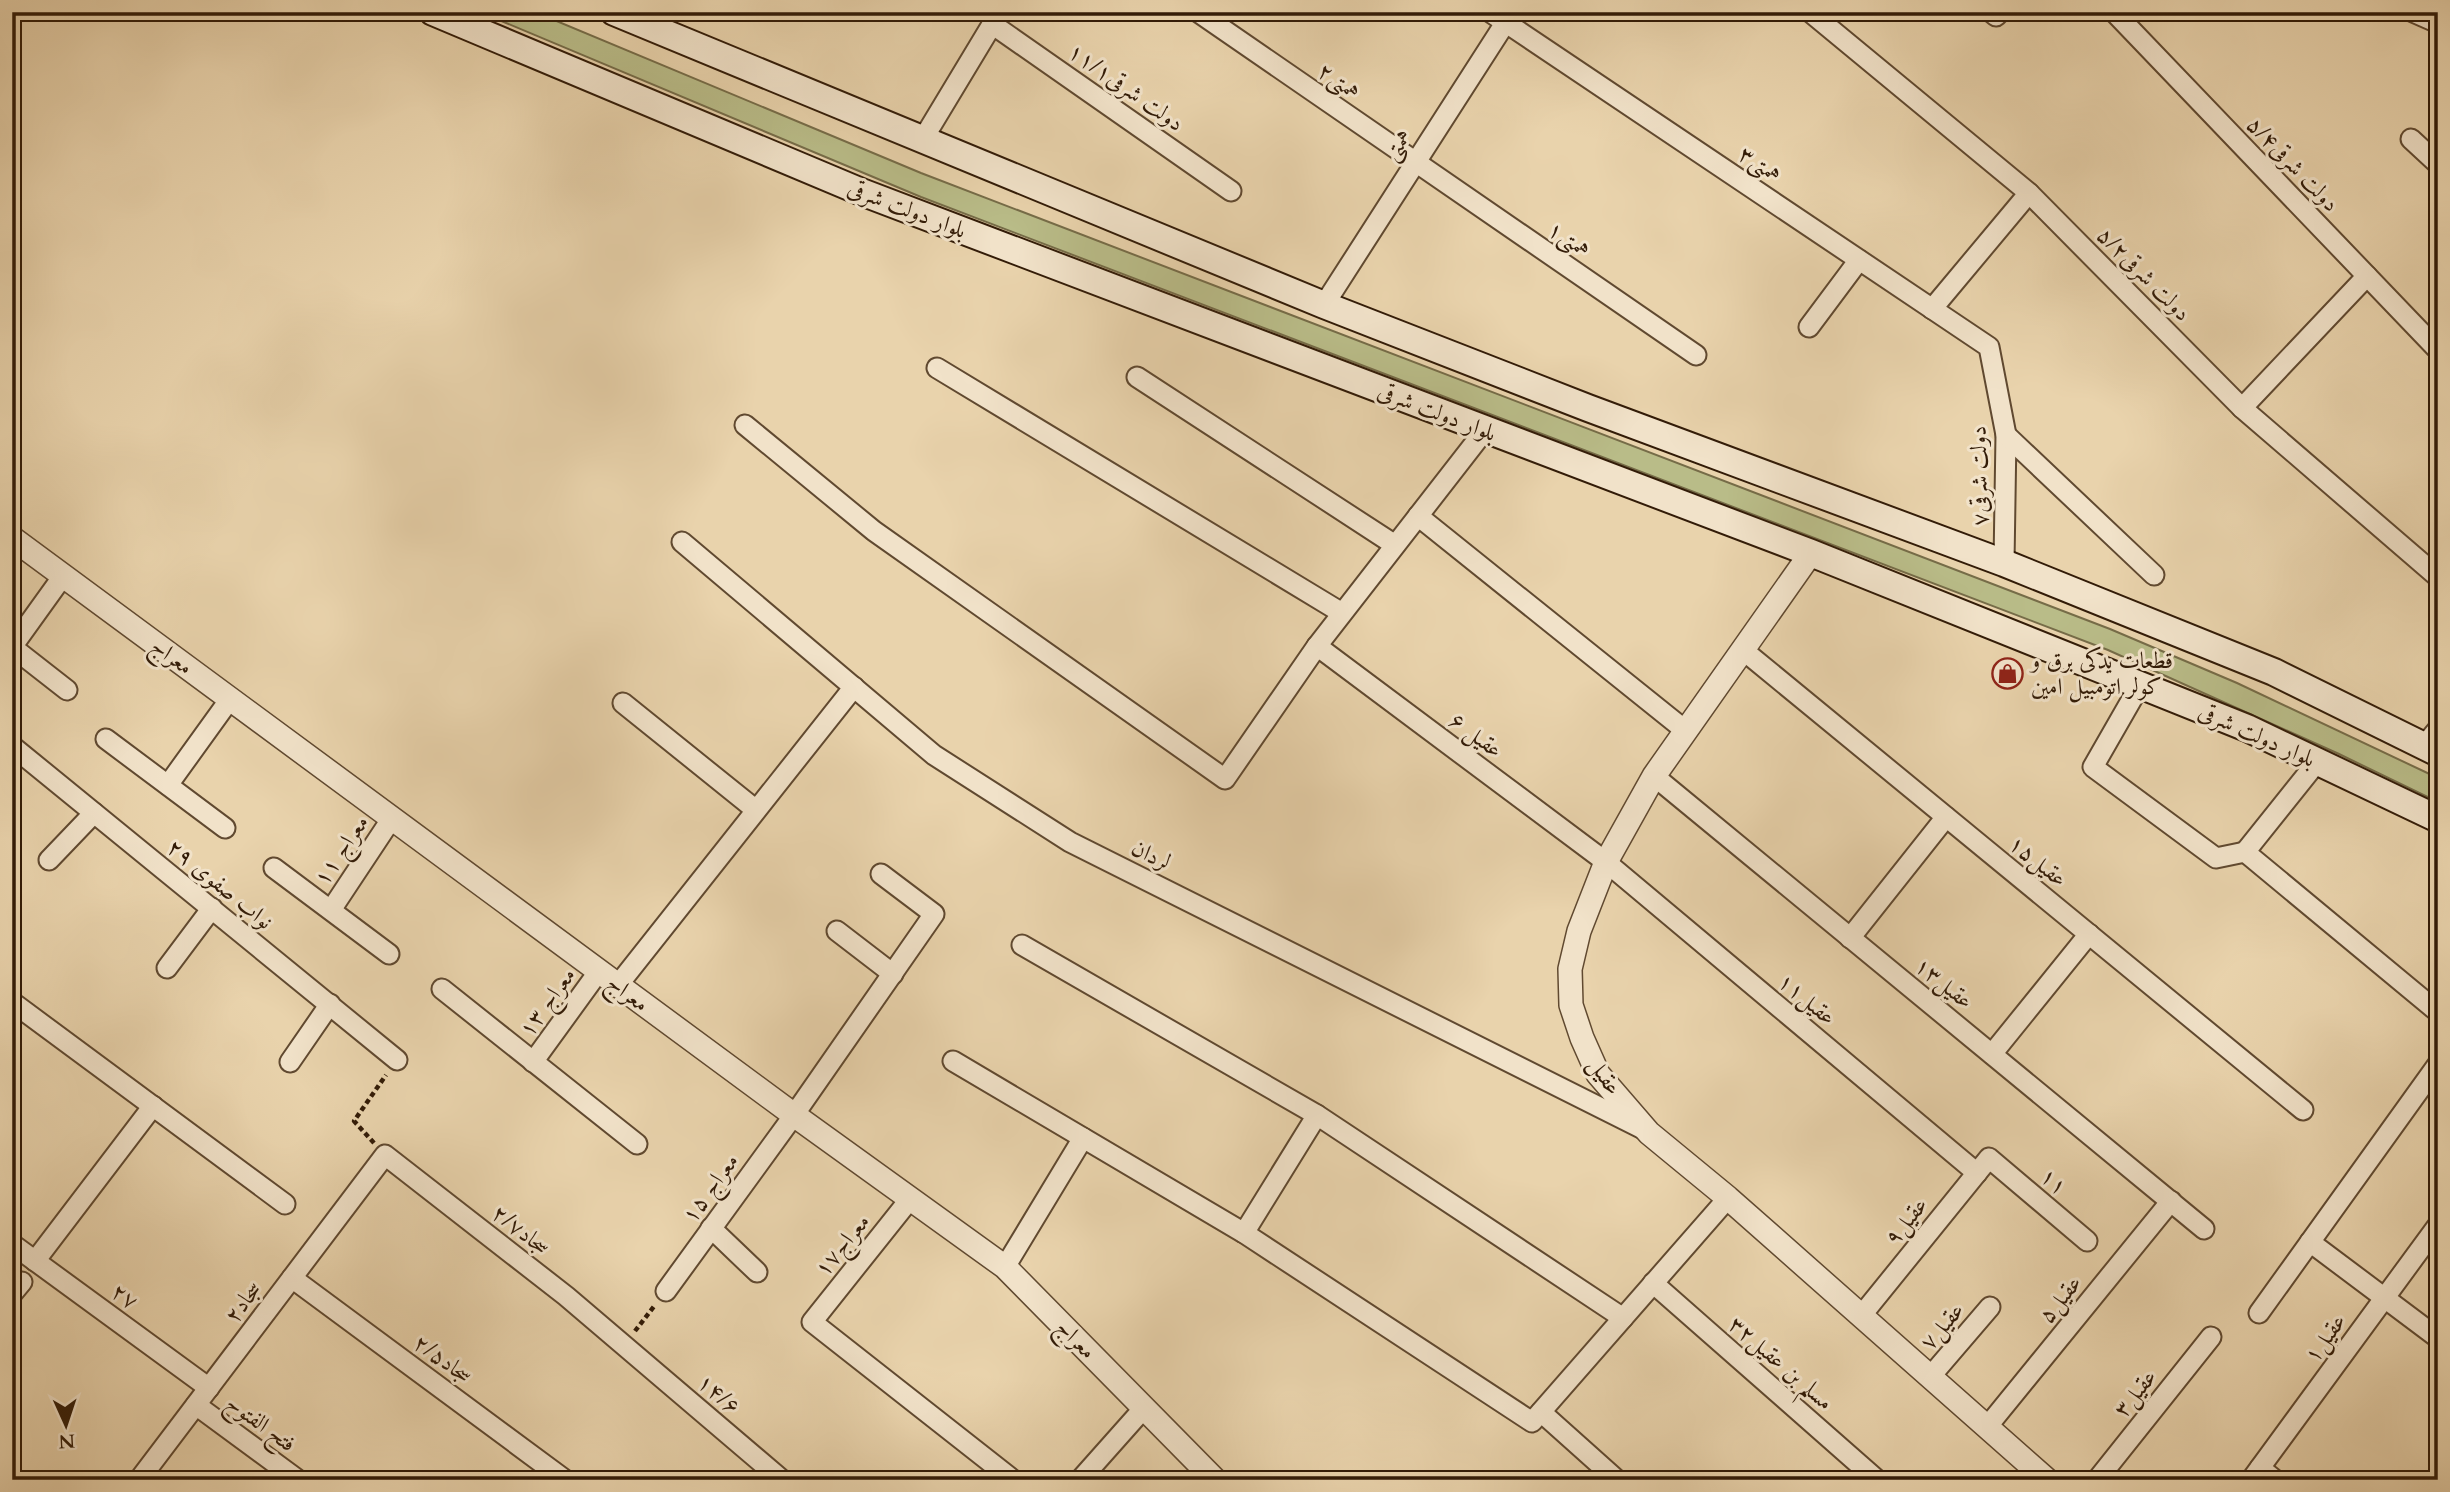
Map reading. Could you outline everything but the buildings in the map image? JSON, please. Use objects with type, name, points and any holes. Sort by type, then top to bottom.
[{"type":"main road","name":"بلوار دولت شرقی","points":[[433,12],[864,194],[1811,553],[2247,728],[2438,819]]},
{"type":"main road","points":[[614,12],[1324,305],[1588,408],[2004,563],[2274,672],[2433,743]]},
{"type":"street","name":"۲همتی","points":[[1198,12],[1415,163]]},
{"type":"street","name":"۵/۲دولت شرقی","points":[[1810,12],[2029,193],[2242,408],[2438,577]]},
{"type":"street","points":[[1991,12],[1996,16],[2000,12]]},
{"type":"street","name":"۵/۴دولت شرقی","points":[[2114,12],[2438,350]]},
{"type":"street","points":[[2413,12],[2438,23]]},
{"type":"street","name":"همتی","points":[[1324,305],[1415,163],[1502,16]]},
{"type":"street","name":"۳همتی","points":[[1502,16],[1989,347]]},
{"type":"street","points":[[923,139],[996,18]]},
{"type":"street","name":"۱۱/۱دولت شرقی","points":[[996,18],[1231,191]]},
{"type":"street","points":[[2411,139],[2438,164]]},
{"type":"street","name":"۱همتی","points":[[1415,163],[1696,355]]},
{"type":"street","points":[[1933,309],[2029,193]]},
{"type":"street","points":[[1809,327],[1859,260]]},
{"type":"street","points":[[2242,408],[2367,276]]},
{"type":"street","name":"۷دولت شرقی","points":[[1989,347],[2006,435],[2004,563]]},
{"type":"street","points":[[937,368],[1342,613]]},
{"type":"street","points":[[1137,377],[1395,545]]},
{"type":"street","points":[[746,425],[874,531],[1224,779],[1317,646],[1485,430]]},
{"type":"street","points":[[2006,435],[2154,575]]},
{"type":"street","points":[[1418,516],[1686,731]]},
{"type":"street","name":"معراج","points":[[12,538],[794,1115],[1005,1267],[1215,1480]]},
{"type":"street","name":"لردان","points":[[682,542],[934,755],[1070,842],[1649,1133]]},
{"type":"street","name":"عقیل","points":[[1811,553],[1654,776],[1606,862],[1579,930],[1570,969],[1571,1005],[1598,1074],[1649,1133],[1728,1198],[2047,1480]]},
{"type":"street","points":[[63,576],[12,647],[67,690]]},
{"type":"street","name":"عقیل ۶","points":[[1317,646],[1606,862]]},
{"type":"street","name":"عقیل۱۵","points":[[1743,650],[2303,1110]]},
{"type":"street","points":[[2140,685],[2093,767],[2216,858],[2245,852],[2317,761]]},
{"type":"street","name":"معراج ۱۳","points":[[533,1062],[756,810],[854,687]]},
{"type":"street","points":[[168,785],[230,698]]},
{"type":"street","points":[[623,703],[756,810]]},
{"type":"street","points":[[106,739],[225,828]]},
{"type":"street","name":"نواب صفوی ۲۹","points":[[12,746],[397,1060]]},
{"type":"street","name":"عقیل۱۳","points":[[1654,776],[2204,1229]]},
{"type":"street","points":[[49,860],[94,813]]},
{"type":"street","points":[[1850,938],[1946,817]]},
{"type":"street","name":"معراج ۱۱","points":[[331,910],[392,818]]},
{"type":"street","points":[[2245,852],[2438,1012]]},
{"type":"street","name":"عقیل۱۱","points":[[1606,862],[1983,1165]]},
{"type":"street","points":[[274,868],[389,954]]},
{"type":"street","name":"معراج ۱۵","points":[[666,1291],[794,1115],[934,914],[881,874]]},
{"type":"street","points":[[167,968],[212,908]]},
{"type":"street","points":[[837,931],[893,974]]},
{"type":"street","points":[[1992,1054],[2089,934]]},
{"type":"street","points":[[1022,945],[1317,1115],[1623,1318]]},
{"type":"street","points":[[442,989],[637,1144]]},
{"type":"street","points":[[12,1002],[285,1204]]},
{"type":"street","points":[[290,1062],[330,1004]]},
{"type":"street","points":[[953,1061],[1244,1233],[1532,1422],[1728,1198]]},
{"type":"street","points":[[2259,1313],[2438,1065]]},
{"type":"street","points":[[35,1261],[153,1106]]},
{"type":"street","points":[[1244,1233],[1317,1115]]},
{"type":"street","points":[[1005,1267],[1083,1138]]},
{"type":"street","name":"۲سجاد","points":[[139,1480],[385,1155]]},
{"type":"street","name":"سجاد۲/۷","points":[[385,1155],[555,1288],[624,1346]]},
{"type":"street","name":"۱۱","points":[[1983,1165],[2087,1241]]},
{"type":"street","name":"عقیل۹","points":[[1861,1316],[1983,1165]]},
{"type":"street","name":"معراج۱۷","points":[[910,1199],[812,1322],[1013,1480]]},
{"type":"street","name":"عقیل۵","points":[[1987,1427],[2171,1202]]},
{"type":"street","name":"عقیل۱","points":[[2262,1476],[2384,1298],[2438,1225]]},
{"type":"street","points":[[710,1228],[757,1272]]},
{"type":"street","points":[[2310,1242],[2438,1338]]},
{"type":"street","name":"۲۷","points":[[12,1244],[209,1388]]},
{"type":"street","name":"۲/۵سجاد","points":[[292,1278],[565,1480]]},
{"type":"street","name":"مسلم بن عقیل۳۲","points":[[1653,1283],[1877,1480]]},
{"type":"street","name":"عقیل۷","points":[[1930,1377],[1990,1307]]},
{"type":"street","name":"عقیل۳","points":[[2097,1480],[2211,1337]]},
{"type":"street","name":"۱۴/۶","points":[[624,1346],[782,1480]]},
{"type":"street","name":"فتح الفتوح","points":[[196,1405],[298,1480]]},
{"type":"street","points":[[1080,1480],[1144,1408]]},
{"type":"street","points":[[1541,1412],[1618,1480]]},
{"type":"path","points":[[385,1155],[354,1121],[397,1060]]},
{"type":"path","points":[[624,1346],[666,1291]]},
{"type":"green space","points":[[480,12],[535,12],[921,173],[2110,629],[2237,683],[2438,778],[2438,802],[2339,754],[2108,650],[921,197]]},
{"type":"place","name":"قطعات یدکی برق و کولر اتومبیل امین","points":[[2008,673]]}]
